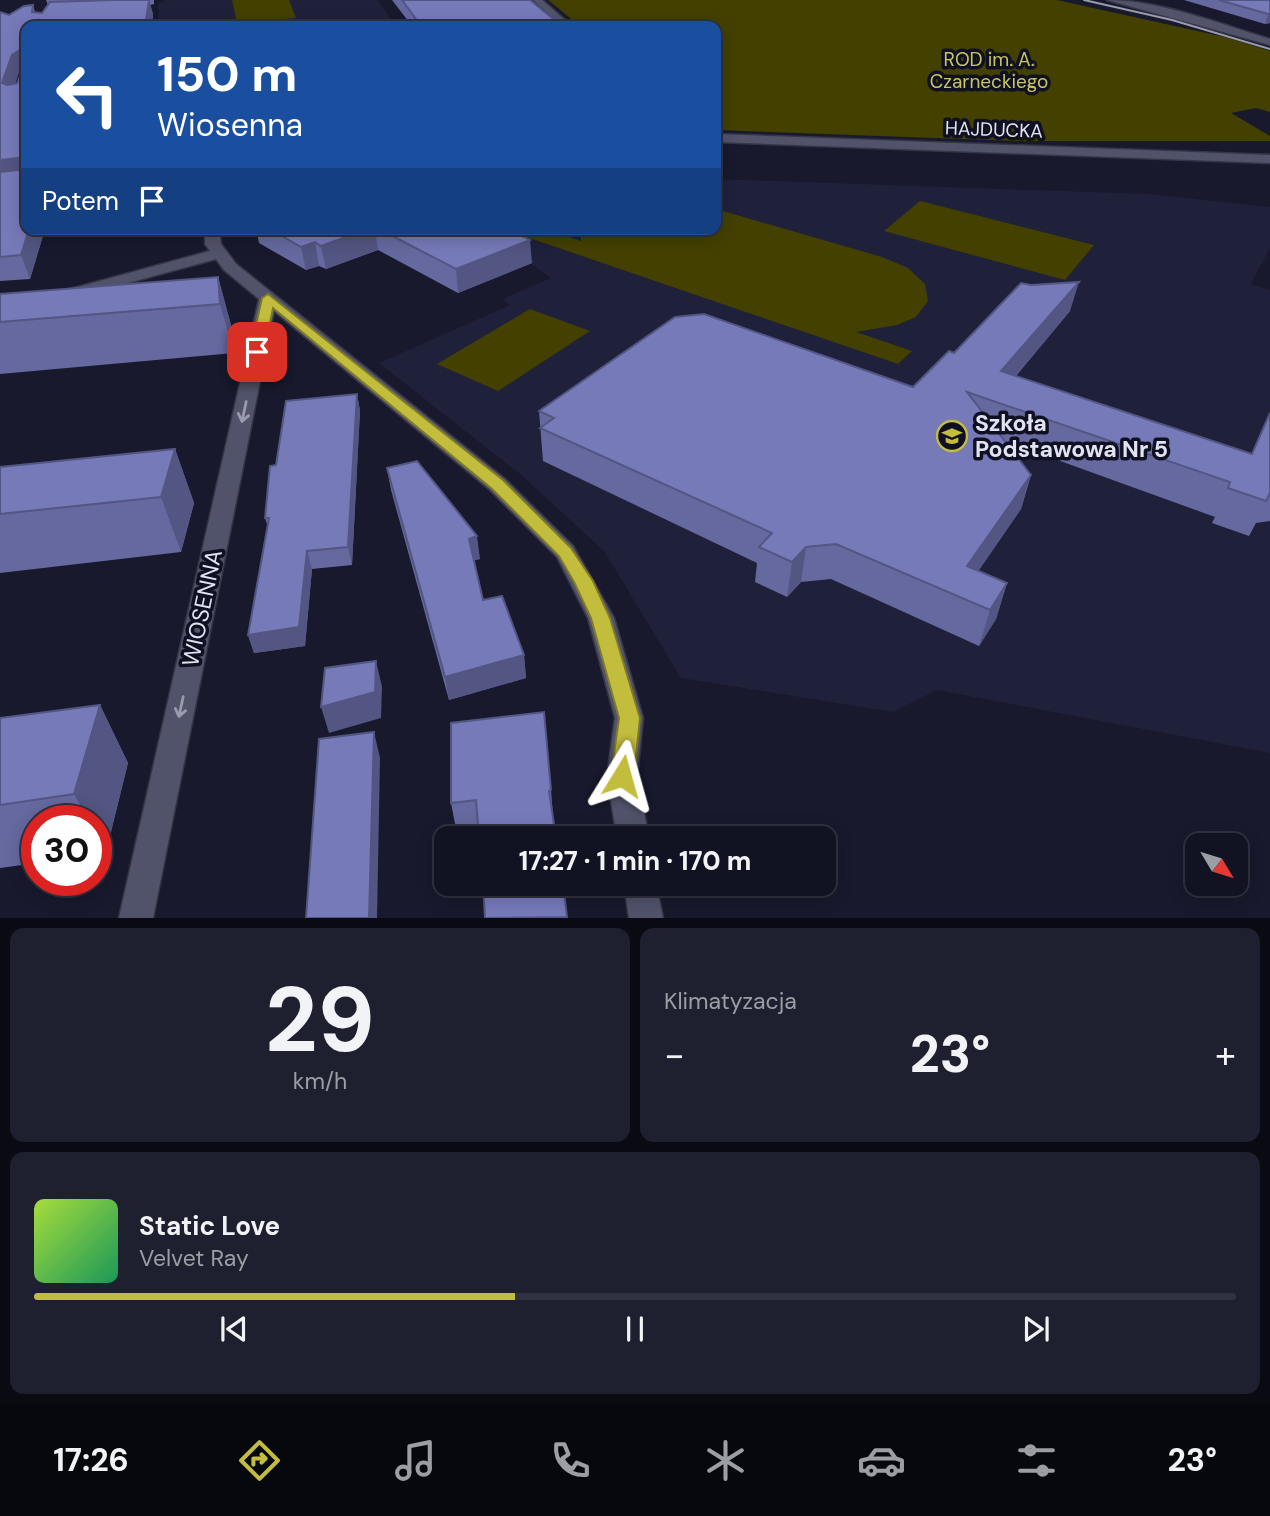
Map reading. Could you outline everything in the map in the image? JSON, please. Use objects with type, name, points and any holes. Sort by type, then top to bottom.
[{"type":"street","points":[[537,0],[561,21]]},
{"type":"street","points":[[1111,0],[1180,16],[1270,42]]},
{"type":"street","name":"HAJDUCKA","points":[[721,138],[1270,159]]},
{"type":"street","points":[[212,235],[213,244],[230,267],[497,484],[565,552],[601,618],[629,718],[622,776],[630,826]]},
{"type":"street","points":[[51,298],[219,253]]},
{"type":"street","name":"WIOSENNA","points":[[136,918],[268,298]]},
{"type":"street","points":[[642,896],[646,918]]},
{"type":"shaded area","points":[[167,0],[378,0],[392,21],[159,21],[158,4]]},
{"type":"shaded area","points":[[721,179],[1149,194],[1270,207],[1270,248],[1251,284],[1270,290],[1270,753],[937,690],[893,712],[681,678],[604,551],[520,474],[379,363],[510,305],[502,299],[551,278],[490,235],[721,235]]},
{"type":"green space","points":[[232,0],[289,0],[296,18],[261,21],[237,21]]},
{"type":"green space","name":"ROD im. A. Czarneckiego","points":[[548,0],[1057,0],[1229,38],[1270,51],[1270,112],[1256,108],[1231,113],[1270,136],[1270,141],[1020,141],[721,130],[721,21],[574,21]]},
{"type":"green space","points":[[920,201],[1094,245],[1065,280],[884,231]]},
{"type":"green space","points":[[721,210],[882,257],[908,268],[925,284],[928,301],[916,317],[897,325],[856,332],[912,351],[898,364],[521,235],[564,235],[581,241],[581,235],[721,235]]},
{"type":"green space","points":[[530,309],[590,331],[498,391],[437,364]]},
{"type":"building","points":[[149,0],[146,21],[21,21],[21,60],[20,50],[12,55],[2,83],[17,83],[21,73],[21,160],[0,160],[0,12],[9,15],[24,6],[33,5],[32,12],[42,13],[50,2]]},
{"type":"building","points":[[402,0],[530,0],[556,21],[417,21]]},
{"type":"building","points":[[1219,0],[1270,0],[1270,14],[1268,14]]},
{"type":"building","points":[[21,168],[21,235],[27,235],[21,255],[0,257],[0,172]]},
{"type":"building","points":[[280,235],[351,235],[321,246],[315,242],[301,247]]},
{"type":"building","points":[[391,235],[520,235],[530,240],[456,269]]},
{"type":"building","points":[[218,277],[220,304],[0,322],[0,294]]},
{"type":"building","points":[[1079,282],[1001,371],[1252,454],[1270,413],[1270,493],[1266,501],[1228,488],[1230,482],[967,392],[1031,475],[967,566],[1007,583],[990,610],[836,544],[806,547],[792,562],[759,547],[772,533],[540,428],[554,418],[539,411],[675,317],[704,314],[913,387],[949,351],[954,353],[1021,283],[1031,285]]},
{"type":"building","points":[[357,394],[348,547],[307,551],[299,627],[248,635],[269,518],[265,518],[270,466],[276,465],[286,401]]},
{"type":"building","points":[[175,449],[161,497],[0,514],[0,467]]},
{"type":"building","points":[[417,461],[477,536],[469,539],[483,600],[502,596],[524,655],[445,677],[387,468]]},
{"type":"building","points":[[376,661],[375,692],[321,707],[325,668]]},
{"type":"building","points":[[100,705],[74,794],[0,805],[0,718]]},
{"type":"building","points":[[544,712],[554,826],[478,826],[476,800],[451,803],[451,723]]},
{"type":"building","points":[[374,732],[369,918],[306,918],[319,739]]},
{"type":"building","points":[[484,896],[564,896],[567,917],[485,918]]},
{"type":"tram line","points":[[1084,0],[1172,20],[1270,49]]},
{"type":"place","name":"Szkoła Podstawowa Nr 5","points":[[952,436]]},
{"type":"route","points":[[257,352],[268,298],[497,484],[565,552],[601,618],[629,718],[622,776]]}]
